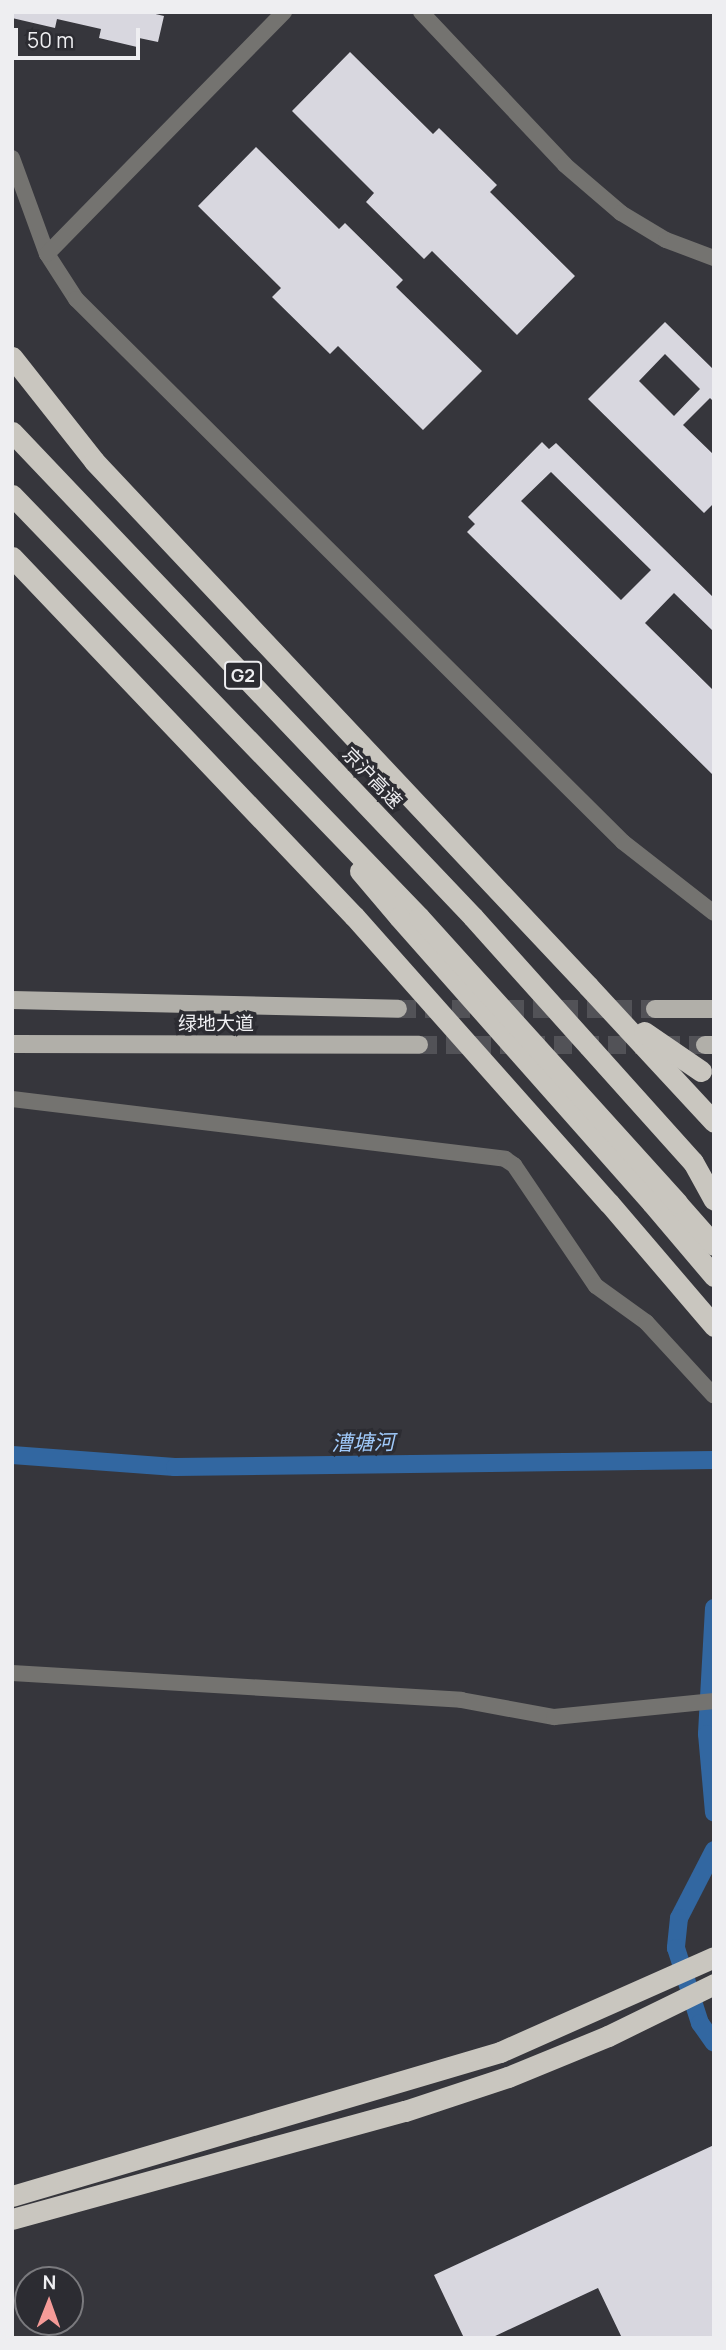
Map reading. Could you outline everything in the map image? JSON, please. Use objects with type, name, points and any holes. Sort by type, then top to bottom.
[{"type":"highway","points":[[12,358],[94,461],[526,917],[714,1122]]},
{"type":"highway","name":"京沪高速","points":[[12,432],[473,917],[693,1162],[714,1180]]},
{"type":"highway","name":"G2","points":[[12,495],[339,836],[714,1276]]},
{"type":"highway","points":[[12,557],[354,916],[609,1203],[714,1326]]},
{"type":"highway","name":"G2","points":[[409,917],[714,1245]]},
{"type":"highway","points":[[588,986],[659,1044],[714,1079]]},
{"type":"highway","name":"京沪高速","points":[[693,1162],[714,1200]]},
{"type":"highway","points":[[12,2194],[275,2121],[500,2052],[649,1989],[714,1957]]},
{"type":"highway","points":[[12,2219],[282,2146],[508,2077],[656,2013],[714,1984]]},
{"type":"highway","points":[[12,2225],[65,2206]]},
{"type":"main road","name":"绿地大道","points":[[12,1000],[398,1009]]},
{"type":"main road","points":[[655,1009],[714,1009]]},
{"type":"main road","name":"绿地大道","points":[[12,1044],[419,1045]]},
{"type":"street","points":[[47,254],[284,12]]},
{"type":"street","points":[[421,12],[565,164],[621,213],[666,240],[714,258]]},
{"type":"street","points":[[12,158],[47,254],[76,299],[623,842],[714,913]]},
{"type":"street","points":[[12,1099],[505,1159],[514,1165],[596,1286],[646,1322],[714,1396]]},
{"type":"street","points":[[12,1673],[461,1700],[554,1717],[706,1702]]},
{"type":"building","points":[[12,12],[147,12],[164,16],[158,42],[139,38],[137,47],[99,38],[101,29],[57,19],[55,28],[12,18]]},
{"type":"building","points":[[350,52],[433,134],[439,128],[497,185],[490,192],[575,276],[517,335],[432,251],[424,259],[366,202],[374,193],[292,111]]},
{"type":"building","points":[[256,147],[339,229],[345,223],[403,280],[396,287],[482,371],[423,430],[338,346],[330,354],[272,297],[281,288],[198,206]]},
{"type":"building","points":[[665,322],[714,370],[714,402],[710,398],[683,425],[714,455],[714,503],[704,513],[588,399]],"holes":[[[665,354],[700,389],[674,416],[639,381]]]},
{"type":"building","points":[[542,442],[549,449],[556,443],[714,598],[714,632],[674,593],[645,623],[714,691],[714,776],[467,532],[475,524],[468,517]],"holes":[[[551,472],[651,570],[621,600],[521,501]]]},
{"type":"building","points":[[714,2145],[714,2338],[622,2338],[598,2288],[491,2338],[464,2338],[434,2275]]},
{"type":"waterway","name":"漕塘河","points":[[12,1455],[175,1467],[714,1460]]},
{"type":"waterway","name":"漕塘河","points":[[714,1608],[707,1734],[714,1813]]},
{"type":"waterway","name":"漕塘河","points":[[714,1850],[679,1918],[676,1948],[700,2023],[714,2043]]},
{"type":"tunnel","points":[[398,1009],[655,1009]]},
{"type":"tunnel","points":[[419,1045],[705,1045]]}]
